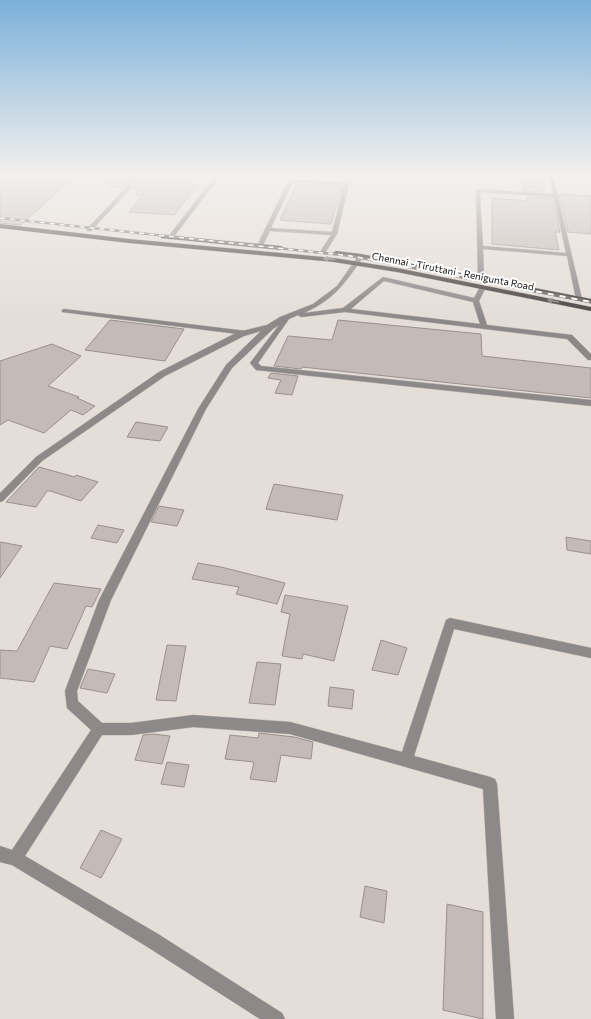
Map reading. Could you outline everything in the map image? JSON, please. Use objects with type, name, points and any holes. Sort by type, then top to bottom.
[{"type":"main road","name":"Chennai - Tiruttani - Renigunta Road","points":[[23,223],[323,252],[591,309]]},
{"type":"main road","name":"Chennai - Tiruttani - Renigunta Road","points":[[0,226],[237,251],[358,259],[481,279],[591,301]]},
{"type":"main road","points":[[237,251],[240,244]]},
{"type":"street","points":[[89,230],[96,223]]},
{"type":"street","points":[[170,238],[182,223]]},
{"type":"street","points":[[358,259],[339,287],[315,305],[283,319],[270,327],[229,367],[202,409],[105,600],[71,691],[72,704],[99,729],[131,729],[193,721],[290,728],[490,784],[505,1019]]},
{"type":"street","points":[[346,310],[383,279],[476,301]]},
{"type":"street","points":[[483,287],[476,301],[484,326]]},
{"type":"street","points":[[591,358],[569,337],[346,310],[305,314],[284,321],[254,363],[258,368],[591,403]]},
{"type":"street","points":[[0,499],[39,459],[162,374],[246,332],[270,327]]},
{"type":"street","points":[[406,760],[450,624],[591,653]]},
{"type":"street","points":[[99,729],[8,856],[152,940],[276,1019]]},
{"type":"lane","points":[[260,246],[271,223]]},
{"type":"lane","points":[[323,252],[334,234],[337,223]]},
{"type":"lane","points":[[479,223],[481,279]]},
{"type":"lane","points":[[562,223],[579,298]]},
{"type":"lane","points":[[268,229],[334,234]]},
{"type":"lane","points":[[480,247],[569,255]]},
{"type":"lane","points":[[64,311],[246,332]]},
{"type":"building","points":[[0,223],[24,223],[21,225]]},
{"type":"building","points":[[313,223],[331,223],[331,224]]},
{"type":"building","points":[[492,223],[558,223],[560,232],[555,232],[559,250],[492,244]]},
{"type":"building","points":[[566,223],[591,223],[591,234],[568,232]]},
{"type":"building","points":[[110,320],[184,329],[165,361],[85,350]]},
{"type":"building","points":[[338,320],[481,334],[482,356],[591,368],[591,398],[302,367],[301,369],[274,366],[288,336],[332,340]]},
{"type":"building","points":[[52,344],[81,356],[48,386],[79,397],[77,398],[95,406],[83,415],[71,410],[44,433],[8,420],[0,425],[0,361]]},
{"type":"building","points":[[271,373],[298,376],[292,395],[275,393],[281,380],[268,378]]},
{"type":"building","points":[[136,422],[168,427],[160,441],[127,437]]},
{"type":"building","points":[[39,467],[75,477],[76,475],[98,482],[81,501],[47,491],[36,507],[6,502]]},
{"type":"building","points":[[274,484],[343,495],[337,520],[266,509]]},
{"type":"building","points":[[159,506],[184,510],[177,526],[151,522]]},
{"type":"building","points":[[98,525],[124,530],[117,543],[91,538]]},
{"type":"building","points":[[566,537],[591,541],[591,554],[567,550]]},
{"type":"building","points":[[0,542],[22,546],[0,578]]},
{"type":"building","points":[[198,563],[221,567],[285,583],[277,604],[236,594],[239,587],[192,579]]},
{"type":"building","points":[[54,583],[101,589],[92,607],[86,606],[67,649],[50,646],[34,682],[0,678],[0,650],[17,651]]},
{"type":"building","points":[[285,595],[348,606],[334,661],[303,654],[302,659],[282,656],[290,614],[281,612]]},
{"type":"building","points":[[381,640],[407,648],[398,675],[372,670]]},
{"type":"building","points":[[167,645],[186,646],[176,701],[156,700]]},
{"type":"building","points":[[257,662],[281,664],[275,705],[249,703]]},
{"type":"building","points":[[88,669],[115,674],[107,693],[80,688]]},
{"type":"building","points":[[330,687],[354,690],[352,709],[328,706]]},
{"type":"building","points":[[259,733],[294,737],[313,742],[311,759],[281,755],[276,782],[250,779],[254,762],[225,759],[230,735],[258,738]]},
{"type":"building","points":[[153,734],[170,736],[162,764],[135,760],[143,735]]},
{"type":"building","points":[[167,762],[189,765],[184,787],[161,784]]},
{"type":"building","points":[[101,830],[122,839],[101,878],[80,868]]},
{"type":"building","points":[[365,886],[387,891],[384,923],[360,917]]},
{"type":"building","points":[[447,904],[483,912],[483,1019],[443,1010]]},
{"type":"railway","points":[[42,223],[351,256],[435,272]]},
{"type":"railway","points":[[430,271],[591,302]]}]
